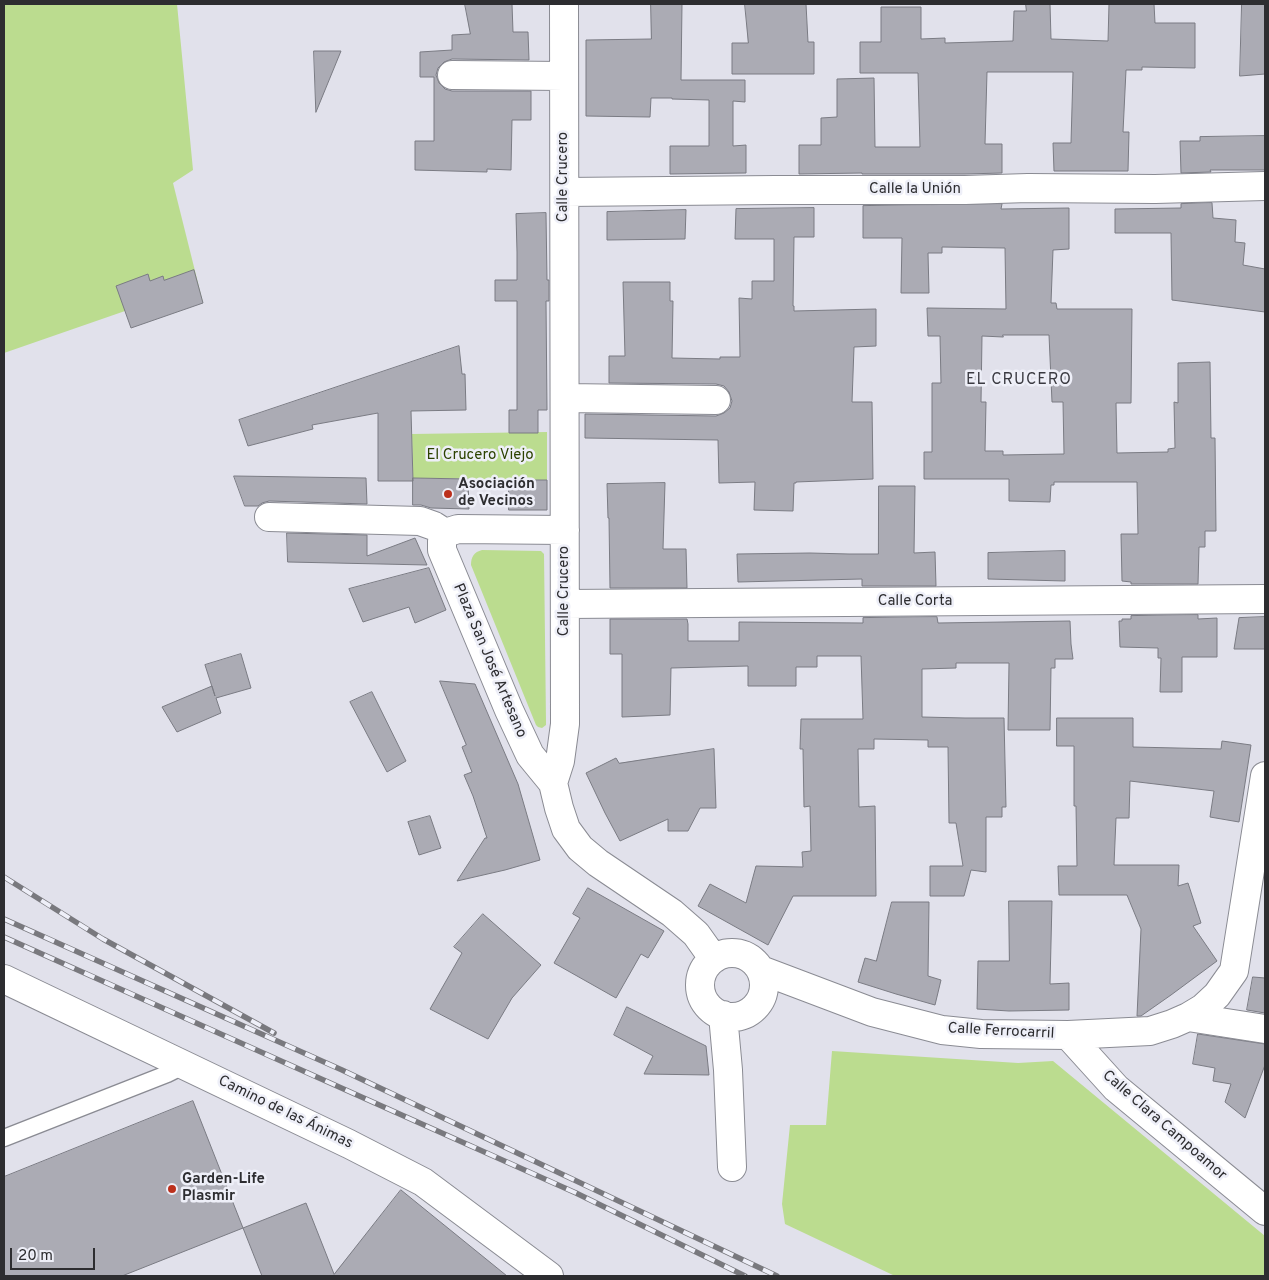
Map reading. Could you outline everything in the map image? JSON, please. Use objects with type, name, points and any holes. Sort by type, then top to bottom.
[{"type":"street","name":"Calle Crucero","points":[[553,783],[560,761],[565,724],[564,4]]},
{"type":"street","points":[[452,76],[564,76]]},
{"type":"street","name":"Calle la Unión","points":[[565,192],[1028,188],[1155,189],[1265,186]]},
{"type":"street","points":[[566,398],[716,400]]},
{"type":"street","points":[[269,517],[420,521],[446,533],[458,529],[565,530]]},
{"type":"street","name":"Plaza San José Artesano","points":[[446,533],[442,541],[442,550],[508,710],[530,755],[553,783]]},
{"type":"street","name":"Calle Corta","points":[[566,604],[1265,599]]},
{"type":"street","points":[[1196,1012],[1217,995],[1234,971],[1265,776]]},
{"type":"street","points":[[553,783],[566,829],[580,848],[598,863],[672,913],[696,934],[715,958]]},
{"type":"street","points":[[735,953],[750,958],[761,970],[764,980],[764,991],[760,1001],[753,1009],[744,1014],[734,1016],[723,1015],[706,1003],[700,984],[702,974],[707,964],[715,958],[724,954],[735,953]]},
{"type":"street","name":"Calle Ferrocarril","points":[[761,970],[872,1012],[942,1030],[981,1034],[1068,1035],[1150,1032],[1196,1012]]},
{"type":"street","name":"Camino de las Ánimas","points":[[4,979],[186,1065],[424,1182],[549,1276]]},
{"type":"street","points":[[1196,1012],[1265,1029]]},
{"type":"street","points":[[723,1015],[728,1070],[732,1168]]},
{"type":"street","name":"Calle Clara Campoamor","points":[[1068,1035],[1116,1088],[1265,1211]]},
{"type":"lane","points":[[4,1138],[186,1065]]},
{"type":"green space","points":[[4,4],[177,4],[193,170],[173,183],[203,303],[125,311],[4,353]]},
{"type":"green space","name":"El Crucero Viejo","points":[[547,432],[547,480],[413,478],[412,434]]},
{"type":"green space","points":[[482,550],[541,551],[544,554],[546,725],[542,728],[536,725],[471,565],[474,555]]},
{"type":"green space","points":[[832,1051],[1018,1063],[1053,1061],[1265,1236],[1265,1276],[895,1276],[785,1224],[782,1204],[790,1125],[826,1125]]},
{"type":"building","points":[[465,4],[512,4],[513,32],[528,32],[529,60],[452,59],[444,62],[438,68],[436,75],[439,83],[445,89],[452,91],[531,91],[531,120],[512,120],[511,170],[487,169],[487,172],[415,170],[415,141],[434,141],[434,77],[420,77],[420,52],[452,50],[452,35],[470,34]]},
{"type":"building","points":[[651,4],[682,4],[681,80],[745,80],[745,102],[733,101],[733,146],[746,145],[746,173],[670,174],[670,146],[709,146],[709,100],[651,98],[650,117],[586,116],[586,40],[651,39]]},
{"type":"building","points":[[745,4],[806,4],[808,42],[814,42],[814,74],[732,74],[732,43],[748,43]]},
{"type":"building","points":[[1026,4],[1050,4],[1051,39],[1108,41],[1109,4],[1154,4],[1155,23],[1195,23],[1195,68],[1142,67],[1142,70],[1126,70],[1123,132],[1129,132],[1128,171],[1054,171],[1053,143],[1071,143],[1073,72],[987,72],[985,144],[1002,144],[1002,173],[799,174],[799,145],[821,145],[821,118],[837,117],[837,79],[874,78],[875,147],[920,147],[918,73],[860,73],[860,42],[881,42],[881,7],[921,7],[921,39],[945,38],[945,43],[1013,41],[1014,11],[1026,11]]},
{"type":"building","points":[[1242,4],[1265,4],[1265,74],[1240,76]]},
{"type":"building","points":[[314,51],[341,51],[316,112]]},
{"type":"building","points":[[1265,136],[1265,170],[1210,170],[1211,172],[1181,173],[1180,141],[1200,141],[1200,137]]},
{"type":"building","points":[[1212,203],[1213,218],[1236,220],[1235,242],[1245,243],[1243,265],[1265,269],[1265,312],[1172,300],[1171,233],[1115,233],[1115,209],[1181,208],[1181,204]]},
{"type":"building","points":[[1002,204],[1001,209],[1069,208],[1069,249],[1053,250],[1051,303],[1056,303],[1057,309],[1132,309],[1131,403],[1116,403],[1117,453],[1168,452],[1168,449],[1175,448],[1174,402],[1178,403],[1178,363],[1210,362],[1211,438],[1215,438],[1216,531],[1205,531],[1205,547],[1199,547],[1198,584],[1131,584],[1131,582],[1122,581],[1121,534],[1138,534],[1137,482],[1054,482],[1054,485],[1051,485],[1050,502],[1009,501],[1009,479],[924,479],[924,452],[932,452],[932,383],[941,383],[940,336],[928,336],[927,308],[1006,309],[1005,248],[942,247],[942,253],[928,253],[929,293],[901,293],[902,238],[863,238],[863,206]],"holes":[[[1049,335],[1052,402],[1063,402],[1064,454],[1003,455],[1003,451],[985,451],[986,402],[981,402],[982,336]]]},
{"type":"building","points":[[814,208],[814,237],[794,237],[794,311],[876,309],[876,346],[854,347],[852,402],[872,402],[873,479],[796,482],[794,483],[793,511],[754,510],[755,482],[719,483],[718,440],[585,438],[585,414],[716,416],[730,408],[732,401],[729,392],[724,386],[716,384],[609,383],[609,356],[625,356],[623,282],[670,282],[670,301],[673,301],[672,358],[720,359],[720,357],[740,357],[739,298],[752,299],[752,281],[774,281],[774,239],[735,239],[736,209]]},
{"type":"building","points":[[686,210],[685,239],[607,240],[607,212]]},
{"type":"building","points":[[546,213],[547,280],[549,280],[549,301],[546,301],[547,410],[538,410],[538,433],[509,433],[509,410],[517,410],[517,301],[495,301],[495,280],[517,280],[516,214]]},
{"type":"building","points":[[194,270],[203,303],[131,328],[116,286],[148,274],[150,281],[163,276],[164,280]]},
{"type":"building","points":[[459,346],[462,374],[465,374],[466,410],[411,411],[413,481],[378,481],[378,413],[312,425],[313,429],[248,446],[239,420]]},
{"type":"building","points":[[234,476],[366,478],[367,504],[269,501],[258,506],[245,506]]},
{"type":"building","name":"Asociación de Vecinos","points":[[413,478],[468,479],[469,509],[431,508],[413,505]]},
{"type":"building","points":[[509,480],[547,480],[547,510],[509,510]]},
{"type":"building","points":[[665,483],[663,549],[686,549],[687,588],[610,588],[607,484]]},
{"type":"building","points":[[879,486],[915,486],[914,553],[935,552],[936,586],[862,586],[862,579],[738,582],[737,554],[878,554]]},
{"type":"building","points":[[287,533],[367,535],[367,556],[415,538],[427,565],[288,562]]},
{"type":"building","points":[[1065,551],[1065,581],[988,579],[988,553]]},
{"type":"building","points":[[429,568],[446,610],[415,623],[409,607],[363,622],[349,589]]},
{"type":"building","points":[[1198,615],[1198,619],[1217,618],[1217,657],[1182,657],[1182,692],[1160,692],[1161,658],[1158,658],[1158,648],[1120,647],[1119,621],[1131,619],[1131,616]]},
{"type":"building","points":[[937,617],[938,623],[1070,621],[1073,659],[1055,659],[1055,668],[1051,668],[1050,730],[1008,730],[1009,663],[956,663],[956,668],[922,669],[922,717],[1004,718],[1006,807],[1002,807],[1002,817],[986,817],[986,872],[971,870],[964,896],[930,896],[930,866],[963,866],[956,823],[949,823],[948,747],[928,747],[928,740],[874,739],[874,749],[858,749],[859,807],[875,806],[876,896],[793,896],[768,945],[698,906],[710,884],[746,903],[756,866],[803,867],[802,852],[811,851],[810,806],[804,807],[803,749],[800,749],[801,719],[863,719],[861,656],[817,656],[817,667],[796,667],[796,686],[748,686],[748,666],[671,668],[670,715],[622,717],[622,654],[610,654],[610,619],[687,619],[688,641],[739,641],[739,622],[863,623],[863,618]]},
{"type":"building","points":[[1265,617],[1265,649],[1234,649],[1239,618]]},
{"type":"building","points":[[241,654],[251,688],[216,698],[221,713],[177,732],[162,707],[212,686],[205,665]]},
{"type":"building","points":[[440,681],[475,684],[518,784],[540,860],[457,881],[485,838],[487,838],[464,775],[472,772],[462,747],[466,745]]},
{"type":"building","points":[[372,692],[406,761],[387,772],[350,702]]},
{"type":"building","points":[[1057,718],[1133,718],[1133,747],[1221,749],[1222,741],[1251,745],[1239,822],[1210,817],[1214,791],[1130,781],[1129,818],[1116,818],[1114,865],[1179,865],[1178,886],[1188,883],[1201,923],[1193,926],[1217,961],[1141,1016],[1137,1016],[1141,929],[1127,895],[1059,895],[1058,866],[1077,866],[1074,746],[1057,746]]},
{"type":"building","points":[[714,749],[716,808],[700,808],[688,831],[668,831],[668,819],[620,841],[586,773],[616,758],[619,763]]},
{"type":"building","points":[[430,816],[441,848],[419,855],[408,822]]},
{"type":"building","points":[[588,888],[664,931],[648,958],[641,954],[616,998],[554,963],[580,918],[573,914]]},
{"type":"building","points":[[1009,901],[1052,901],[1050,984],[1069,983],[1069,1010],[1009,1011],[977,1009],[978,961],[1009,961]]},
{"type":"building","points":[[892,902],[929,902],[928,976],[941,980],[935,1005],[858,982],[865,958],[876,961]]},
{"type":"building","points":[[483,914],[541,965],[512,998],[488,1039],[430,1009],[462,953],[454,947]]},
{"type":"building","points":[[1253,977],[1265,978],[1265,1013],[1247,1010]]},
{"type":"building","points":[[627,1007],[706,1046],[709,1075],[644,1074],[653,1056],[614,1035]]},
{"type":"building","points":[[1198,1034],[1265,1044],[1265,1065],[1245,1118],[1225,1102],[1231,1084],[1213,1081],[1215,1068],[1193,1064]]},
{"type":"building","name":"Garden-Life Plasmir","points":[[193,1101],[243,1228],[122,1276],[4,1276],[4,1177]]},
{"type":"building","points":[[401,1190],[507,1276],[262,1276],[243,1228],[306,1203],[334,1274]]},
{"type":"railway","points":[[4,877],[103,939],[274,1033]]},
{"type":"railway","points":[[4,919],[342,1070],[777,1276]]},
{"type":"railway","points":[[4,937],[576,1193],[745,1276]]},
{"type":"place","name":"Asociación de Vecinos","points":[[448,494]]},
{"type":"place","name":"Garden-Life Plasmir","points":[[172,1189]]},
{"type":"district","name":"EL CRUCERO","points":[[1019,381]]}]
